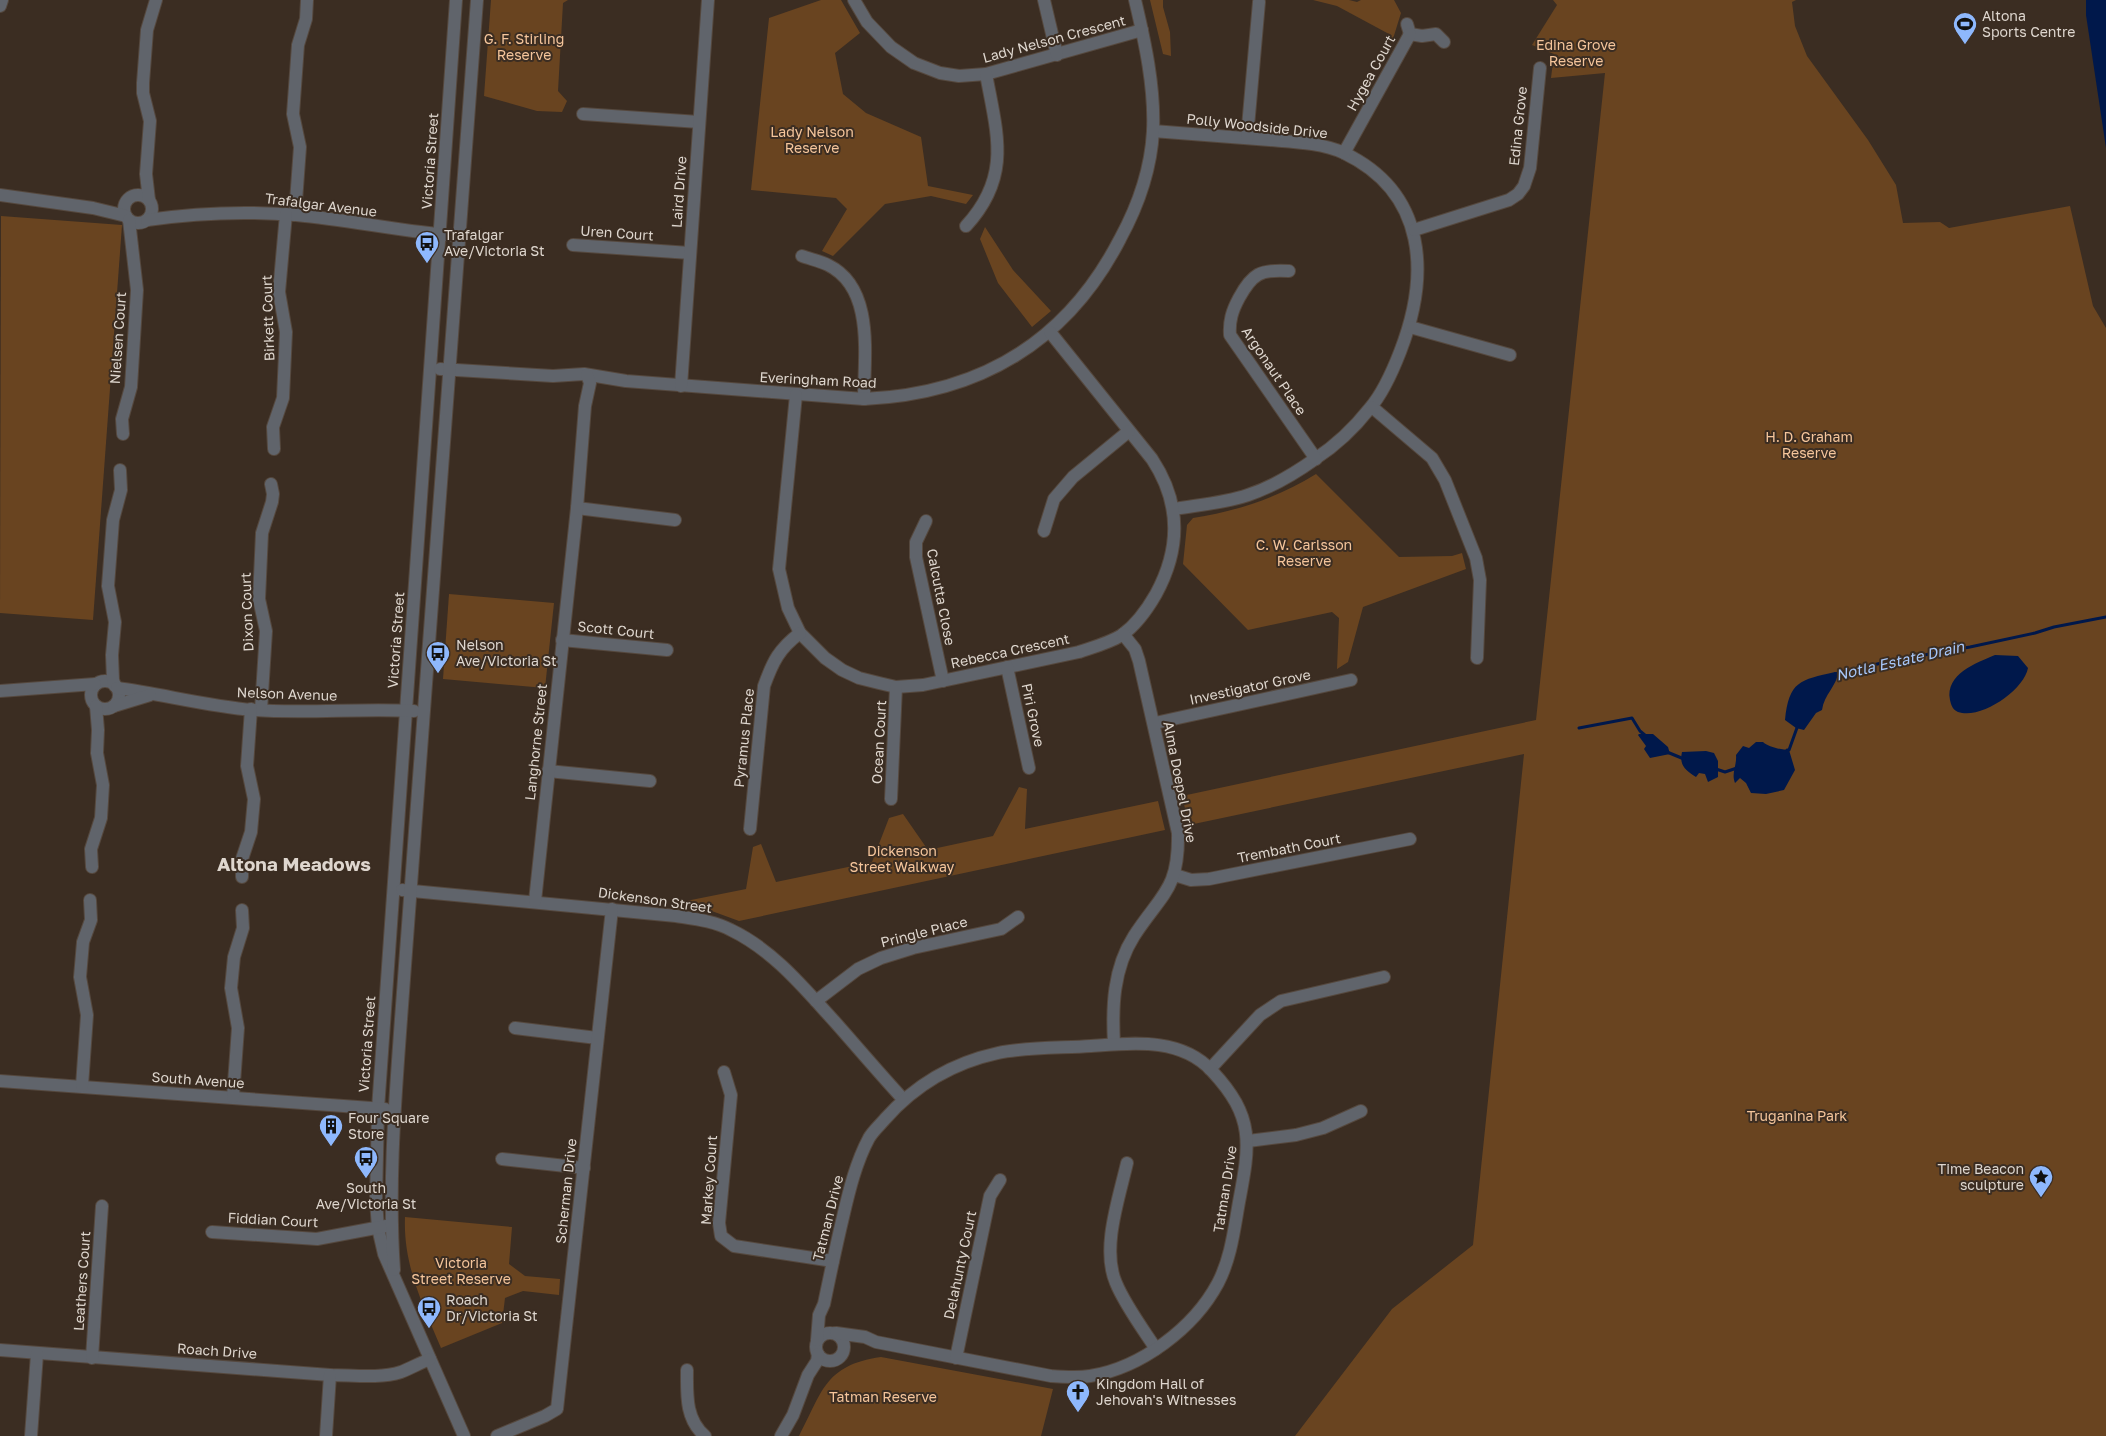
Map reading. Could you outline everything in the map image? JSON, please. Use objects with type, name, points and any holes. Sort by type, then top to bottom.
[{"type":"street","points":[[0,6],[2,0]]},
{"type":"street","points":[[132,242],[152,213],[146,174],[150,121],[143,93],[143,83],[148,27],[156,0]]},
{"type":"street","name":"Birkett Court","points":[[274,449],[273,427],[283,398],[286,332],[279,292],[300,148],[293,114],[298,45],[306,19],[307,0]]},
{"type":"street","name":"Victoria Street","points":[[456,0],[392,889],[375,1169],[378,1228],[384,1254],[464,1436]]},
{"type":"street","name":"Victoria Street","points":[[395,1280],[391,1224],[395,1109],[448,369],[477,0]]},
{"type":"street","name":"Laird Drive","points":[[681,386],[708,0]]},
{"type":"street","name":"Lady Nelson Crescent","points":[[854,0],[877,35],[891,47],[914,63],[949,75],[986,74],[1142,30]]},
{"type":"street","points":[[1044,0],[1057,55]]},
{"type":"street","name":"Everingham Road","points":[[430,368],[864,399],[886,398],[937,390],[972,378],[1003,364],[1050,332],[1081,300],[1106,266],[1135,212],[1148,167],[1153,131],[1151,84],[1135,0]]},
{"type":"street","points":[[1247,138],[1257,1]]},
{"type":"street","name":"Hygea Court","points":[[1344,153],[1409,29],[1422,36],[1436,34],[1444,42]]},
{"type":"street","name":"Edina Grove","points":[[1414,230],[1510,200],[1518,194],[1524,186],[1530,168],[1540,68]]},
{"type":"street","points":[[966,226],[988,196],[996,171],[998,143],[986,74]]},
{"type":"street","points":[[583,114],[699,122]]},
{"type":"street","name":"Polly Woodside Drive","points":[[1153,131],[1311,144],[1344,153],[1371,169],[1387,184],[1402,204],[1414,230],[1418,255],[1418,285],[1410,327],[1394,367],[1372,407],[1348,432],[1316,459],[1281,480],[1247,496],[1174,509]]},
{"type":"street","points":[[128,218],[124,208],[129,198],[142,184],[146,174]]},
{"type":"street","points":[[0,195],[93,208],[128,218],[136,223],[145,221]]},
{"type":"street","points":[[93,208],[141,195],[151,202]]},
{"type":"street","name":"Trafalgar Avenue","points":[[151,202],[160,209],[178,215]]},
{"type":"street","name":"Trafalgar Avenue","points":[[145,221],[178,215],[291,214],[439,235],[459,236]]},
{"type":"street","name":"Nielsen Court","points":[[123,434],[122,419],[131,387],[137,290],[128,218]]},
{"type":"street","name":"Uren Court","points":[[573,245],[690,253]]},
{"type":"street","points":[[802,256],[829,265],[847,280],[860,305],[865,337],[864,399]]},
{"type":"street","name":"Argonaut Place","points":[[1289,271],[1268,272],[1249,280],[1232,312],[1229,324],[1230,335],[1316,459]]},
{"type":"street","points":[[1410,327],[1510,355]]},
{"type":"street","name":"Rebecca Crescent","points":[[796,395],[779,569],[788,608],[800,633],[826,658],[842,670],[859,678],[896,687],[923,685],[1079,652],[1123,634],[1148,608],[1167,574],[1174,544],[1174,509],[1160,471],[1050,332]]},
{"type":"street","name":"Langhorne Street","points":[[535,901],[576,508],[587,380]]},
{"type":"street","points":[[1372,407],[1432,458],[1445,480],[1476,558],[1480,580],[1477,658]]},
{"type":"street","points":[[1044,531],[1054,499],[1073,477],[1130,431]]},
{"type":"street","points":[[98,730],[104,715],[119,696],[113,680],[112,655],[115,622],[108,586],[112,520],[122,490],[120,470]]},
{"type":"street","name":"Dixon Court","points":[[242,876],[242,859],[251,832],[254,799],[247,766],[266,631],[259,599],[262,533],[272,502],[271,484]]},
{"type":"street","points":[[576,508],[675,520]]},
{"type":"street","name":"Calcutta Close","points":[[926,520],[916,542],[916,557],[943,681]]},
{"type":"street","name":"Pyramus Place","points":[[750,829],[764,686],[772,666],[785,645],[800,633]]},
{"type":"street","name":"Alma Doepel Drive","points":[[1114,1044],[1112,1009],[1114,991],[1124,954],[1133,936],[1166,894],[1175,875],[1178,857],[1178,833],[1155,723],[1139,661],[1134,649],[1123,634]]},
{"type":"street","name":"Scott Court","points":[[562,640],[667,650]]},
{"type":"street","points":[[92,867],[91,849],[101,818],[103,784],[97,753],[98,730],[91,691],[108,670],[112,655]]},
{"type":"street","name":"Piri Grove","points":[[1007,668],[1029,768]]},
{"type":"street","name":"Investigator Grove","points":[[1155,723],[1352,680]]},
{"type":"street","points":[[0,691],[55,688],[96,684],[107,681],[116,687]]},
{"type":"street","name":"Nelson Avenue","points":[[116,687],[256,710],[424,711]]},
{"type":"street","name":"Ocean Court","points":[[891,799],[896,687]]},
{"type":"street","points":[[55,688],[74,692],[103,709],[112,707]]},
{"type":"street","name":"Nelson Avenue","points":[[112,707],[150,694]]},
{"type":"street","points":[[548,771],[650,780]]},
{"type":"street","name":"Trembath Court","points":[[1175,875],[1191,880],[1210,879],[1410,839]]},
{"type":"street","name":"Dickenson Street","points":[[392,889],[535,901],[711,921],[756,944],[778,961],[903,1099]]},
{"type":"street","points":[[82,1086],[87,1014],[80,977],[83,942],[91,920],[90,900]]},
{"type":"street","name":"Scherman Drive","points":[[496,1436],[545,1416],[557,1409],[612,909]]},
{"type":"street","points":[[233,1097],[238,1028],[231,988],[234,953],[243,928],[242,910]]},
{"type":"street","name":"Pringle Place","points":[[816,1001],[858,969],[880,958],[913,948],[1001,929],[1018,917]]},
{"type":"street","points":[[1210,1068],[1260,1015],[1281,1001],[1384,977]]},
{"type":"street","points":[[515,1028],[597,1038]]},
{"type":"street","name":"Tatman Drive","points":[[1148,1043],[1174,1048],[1193,1055],[1210,1068],[1235,1098],[1244,1120],[1248,1141],[1247,1166],[1229,1257],[1218,1283],[1201,1309],[1182,1329],[1156,1349],[1115,1370],[1078,1377],[1051,1376],[876,1342],[865,1337],[834,1333],[825,1322],[824,1304],[832,1261],[852,1180],[870,1137],[903,1099],[932,1078],[959,1064],[1000,1052],[1114,1044],[1148,1043]]},
{"type":"street","name":"Markey Court","points":[[724,1072],[731,1095],[718,1223],[721,1236],[734,1246],[832,1261]]},
{"type":"street","name":"South Avenue","points":[[0,1081],[395,1109]]},
{"type":"street","points":[[1248,1141],[1296,1135],[1361,1112]]},
{"type":"street","points":[[502,1159],[584,1168]]},
{"type":"street","points":[[1127,1162],[1113,1225],[1110,1252],[1111,1268],[1116,1284],[1156,1349]]},
{"type":"street","name":"Delahunty Court","points":[[956,1358],[990,1196],[1000,1180]]},
{"type":"street","name":"Leathers Court","points":[[92,1358],[102,1206]]},
{"type":"street","name":"Fiddian Court","points":[[212,1232],[317,1239],[391,1224]]},
{"type":"street","name":"Tatman Drive","points":[[817,1340],[819,1315],[824,1304]]},
{"type":"street","points":[[781,1436],[793,1415],[808,1375],[818,1361],[817,1340],[820,1336],[834,1333],[844,1343],[840,1357],[833,1361],[803,1390]]},
{"type":"street","name":"Tatman Drive","points":[[844,1348],[850,1344],[876,1342]]},
{"type":"street","name":"Roach Drive","points":[[0,1350],[330,1374],[384,1375],[400,1372],[430,1359]]},
{"type":"street","points":[[31,1436],[37,1354]]},
{"type":"street","points":[[818,1354],[825,1360],[833,1361]]},
{"type":"street","points":[[687,1370],[687,1400],[692,1420],[705,1436]]},
{"type":"street","points":[[326,1436],[330,1374]]},
{"type":"green space","name":"G. F. Stirling Reserve","points":[[491,0],[568,0],[563,3],[558,91],[567,101],[562,112],[537,111],[484,96]]},
{"type":"green space","name":"Lady Nelson Reserve","points":[[821,0],[841,0],[860,33],[835,53],[843,94],[866,113],[921,137],[928,186],[973,195],[966,204],[931,196],[885,204],[833,256],[822,251],[847,209],[836,198],[751,190],[769,18]]},
{"type":"green space","points":[[1150,0],[1163,0],[1170,32],[1171,56],[1163,54]]},
{"type":"green space","points":[[1313,0],[1349,0],[1357,2],[1361,0],[1394,0],[1401,13],[1392,42],[1389,34],[1337,6]]},
{"type":"green space","points":[[1553,0],[1796,0],[1792,2],[1795,26],[1807,56],[1868,140],[1896,185],[1903,223],[1940,222],[1949,228],[2070,206],[2093,306],[2106,328],[2106,1436],[1295,1436],[1392,1309],[1473,1245],[1524,754],[1189,825],[1182,796],[1536,720],[1605,73],[1551,78],[1554,54],[1532,45],[1557,5]]},
{"type":"green space","points":[[1,216],[122,225],[93,620],[0,613]]},
{"type":"green space","points":[[985,227],[1013,270],[1051,311],[1032,327],[998,283],[980,239]]},
{"type":"green space","name":"C. W. Carlsson Reserve","points":[[1316,474],[1399,557],[1452,556],[1462,553],[1466,569],[1363,607],[1348,662],[1337,669],[1339,618],[1332,612],[1248,630],[1183,564],[1187,525],[1193,518],[1225,512],[1272,497]]},
{"type":"green space","points":[[449,594],[554,603],[545,688],[443,679]]},
{"type":"green space","name":"Dickenson Street Walkway","points":[[1019,787],[1027,789],[1025,829],[1158,801],[1165,830],[739,921],[709,910],[676,903],[746,889],[753,847],[761,844],[776,882],[872,862],[889,818],[903,814],[928,850],[993,836]]},
{"type":"green space","name":"Victoria Street Reserve","points":[[405,1217],[512,1227],[509,1264],[525,1276],[560,1279],[559,1295],[523,1291],[505,1298],[502,1323],[441,1348],[421,1300],[411,1268],[405,1235]]},
{"type":"green space","name":"Tatman Reserve","points":[[881,1357],[1053,1389],[1041,1436],[799,1436],[820,1394],[836,1374],[862,1361]]},
{"type":"water","points":[[2086,0],[2106,0],[2106,148],[2086,15]]},
{"type":"water","points":[[1995,655],[2018,656],[2028,668],[2025,677],[2010,694],[1989,707],[1978,712],[1956,711],[1952,707],[1950,700],[1952,683],[1957,676],[1971,666]]},
{"type":"water","points":[[1838,673],[1837,677],[1822,710],[1816,713],[1804,730],[1796,728],[1785,720],[1790,697],[1798,684],[1813,677]]},
{"type":"water","points":[[1639,734],[1653,734],[1668,747],[1670,754],[1650,758],[1644,749],[1646,746]]},
{"type":"water","points":[[1756,742],[1763,742],[1775,748],[1789,750],[1795,770],[1784,790],[1766,794],[1751,793],[1746,783],[1740,778],[1735,783],[1736,755],[1743,746],[1749,748]]},
{"type":"water","points":[[1706,751],[1714,753],[1718,761],[1718,777],[1708,782],[1705,774],[1699,773],[1696,777],[1684,767],[1681,760],[1682,752]]},
{"type":"waterway","name":"Notla Estate Drain","points":[[1835,674],[2106,617]]},
{"type":"waterway","name":"Notla Estate Drain","points":[[1579,728],[1632,718],[1640,731],[1646,736]]},
{"type":"waterway","name":"Notla Estate Drain","points":[[1787,750],[1789,750],[1798,725]]},
{"type":"waterway","name":"Notla Estate Drain","points":[[1667,752],[1684,759]]},
{"type":"waterway","name":"Notla Estate Drain","points":[[1716,769],[1725,772],[1737,768]]},
{"type":"place","name":"Altona Sports Centre","points":[[1965,45]]},
{"type":"place","name":"Trafalgar Ave/Victoria St","points":[[427,264]]},
{"type":"place","name":"Nelson Ave/Victoria St","points":[[438,674]]},
{"type":"place","name":"Four Square Store","points":[[331,1147]]},
{"type":"place","name":"South Ave/Victoria St","points":[[366,1179]]},
{"type":"place","name":"Time Beacon sculpture","points":[[2041,1198]]},
{"type":"place","name":"Roach Dr/Victoria St","points":[[429,1329]]},
{"type":"place","name":"Kingdom Hall of Jehovah's Witnesses","points":[[1078,1413]]},
{"type":"district","name":"Altona Meadows","points":[[294,864]]},
{"type":"park label","name":"Edina Grove Reserve","points":[[1576,54]]},
{"type":"park label","name":"H. D. Graham Reserve","points":[[1809,446]]},
{"type":"park label","name":"Truganina Park","points":[[1797,1116]]}]
